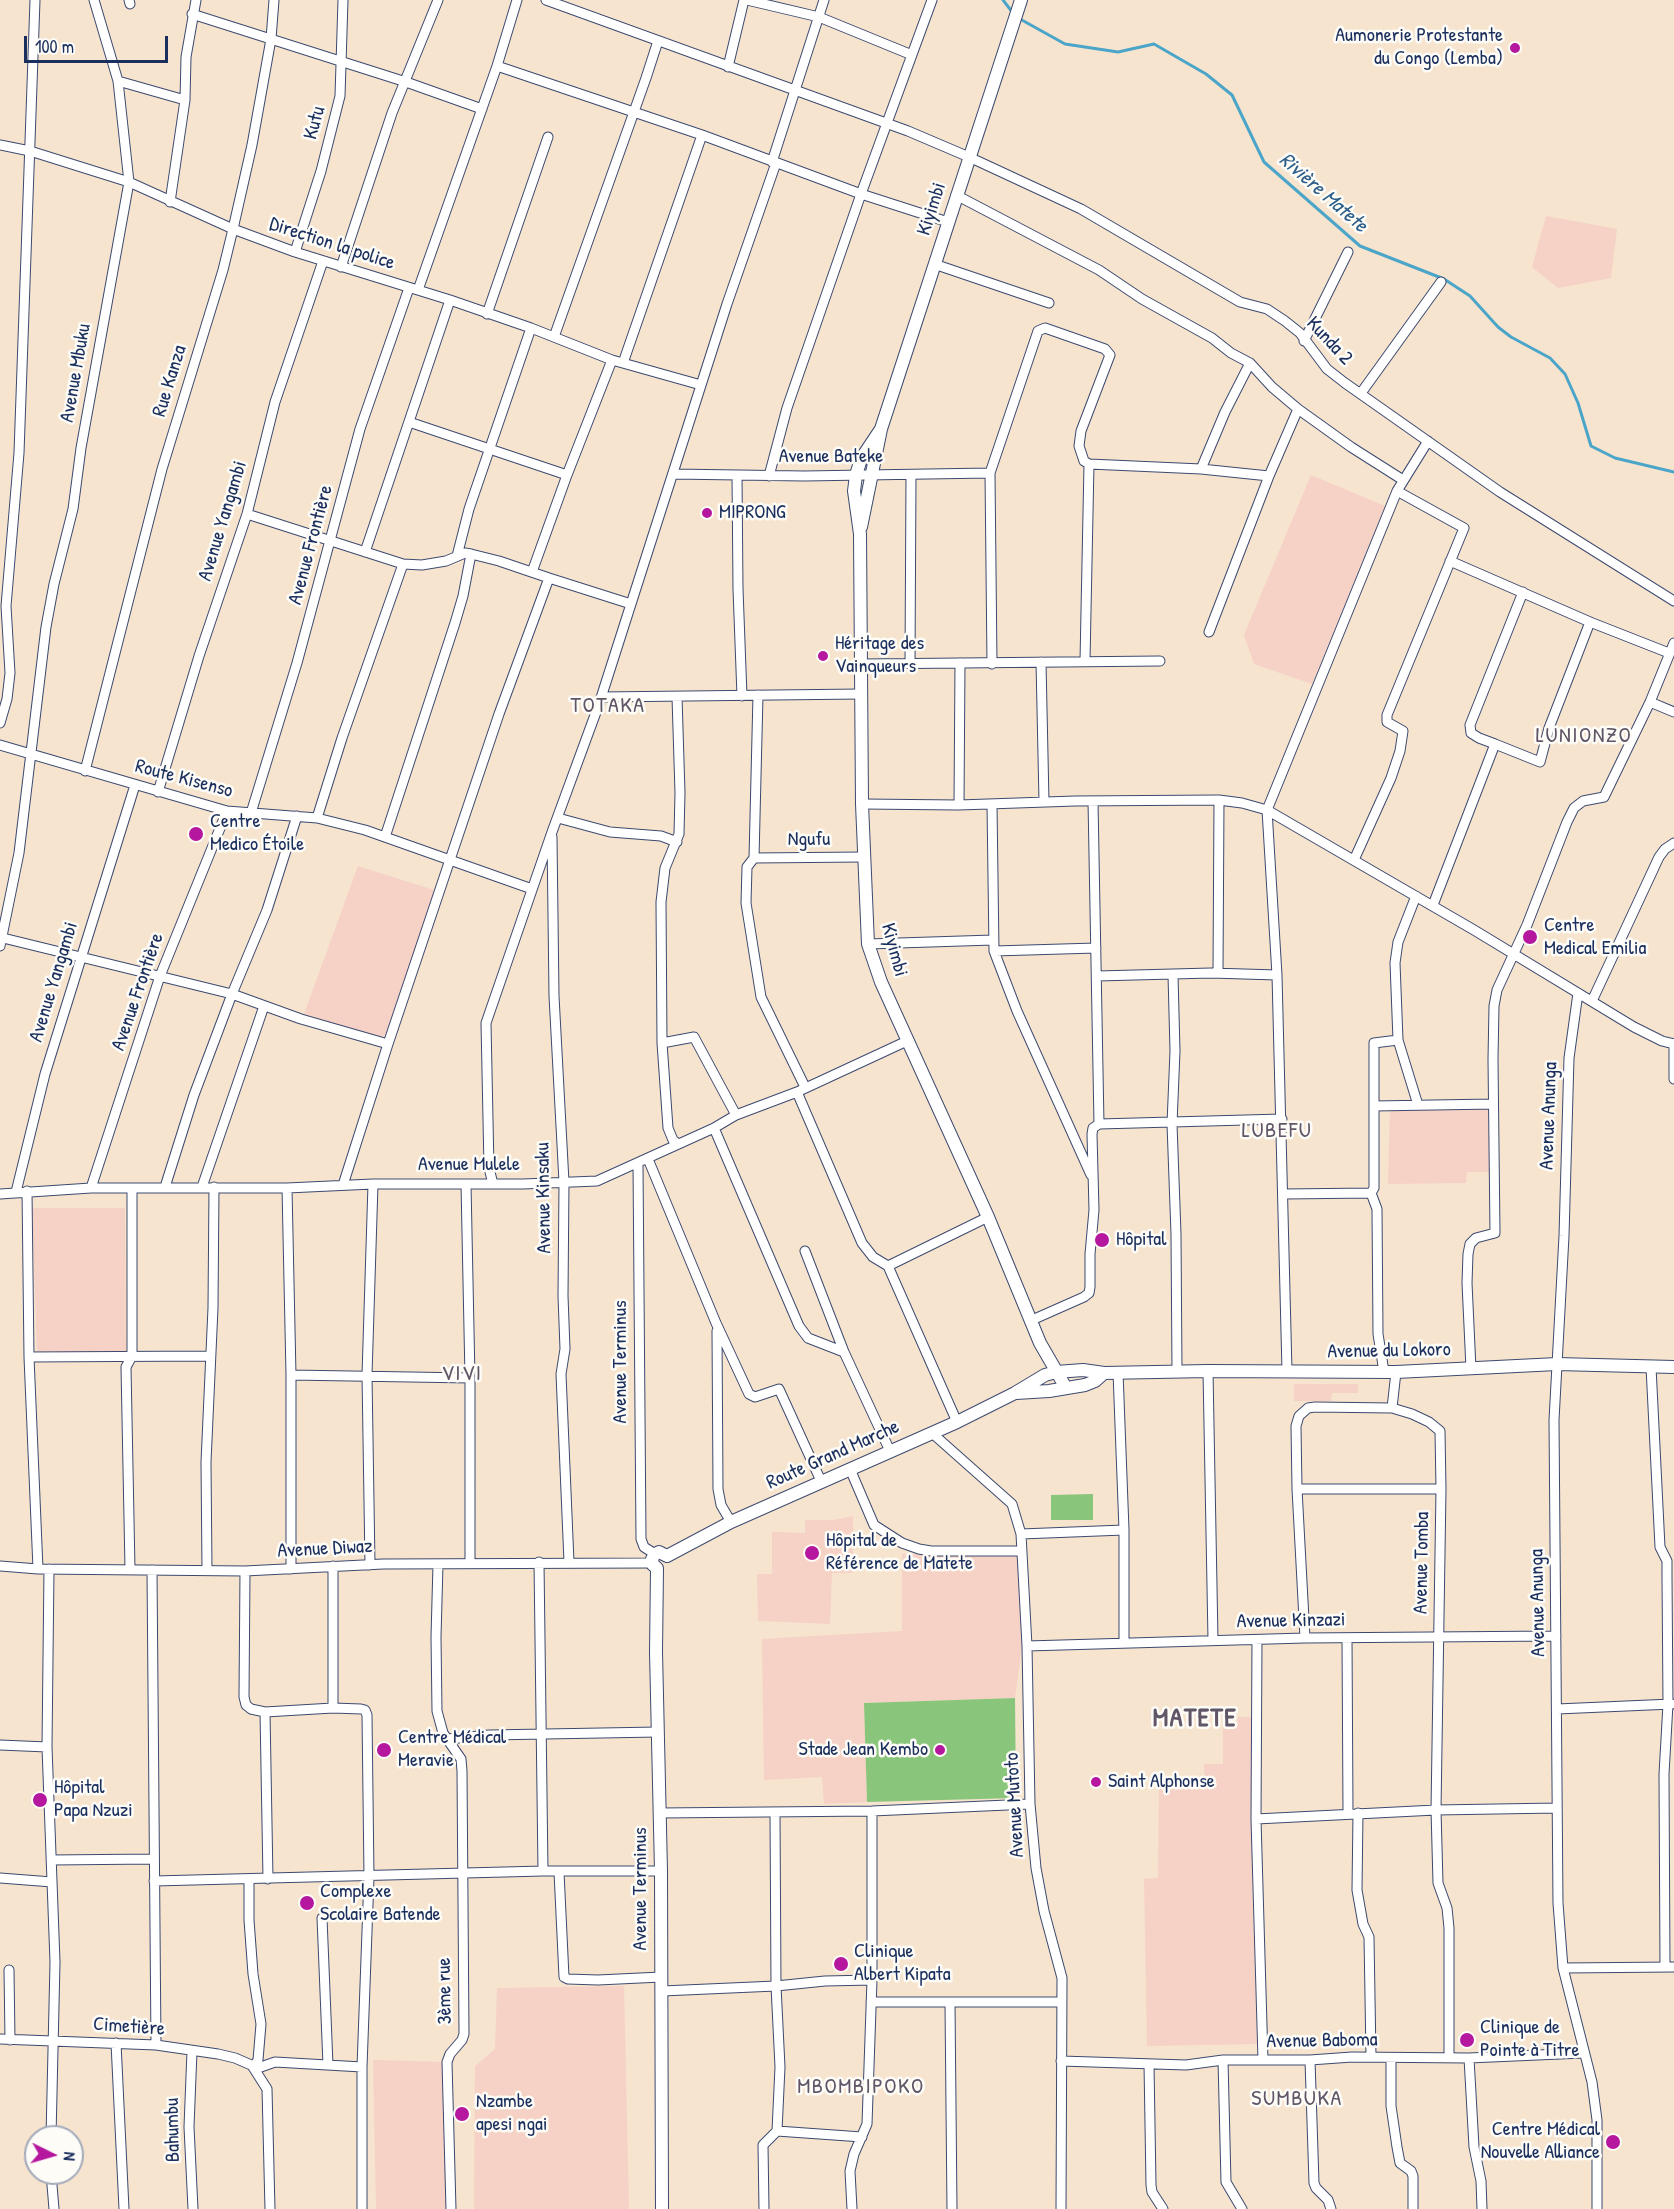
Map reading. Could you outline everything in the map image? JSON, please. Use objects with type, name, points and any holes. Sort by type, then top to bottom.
[{"type":"street","points":[[0,723],[7,699],[10,673],[6,606],[19,453],[35,0]]},
{"type":"street","name":"Avenue Mbuku","points":[[2,942],[19,853],[29,754],[42,672],[46,627],[73,509],[83,437],[129,182],[118,81],[94,0]]},
{"type":"street","points":[[170,202],[185,100],[186,57],[196,0]]},
{"type":"street","name":"Rue Kanza","points":[[85,771],[162,469],[223,270],[252,145],[271,39],[274,0]]},
{"type":"street","name":"Kutu","points":[[295,252],[321,171],[340,96],[343,0]]},
{"type":"street","points":[[342,267],[392,113],[438,0]]},
{"type":"street","name":"Avenue Frontière","points":[[251,813],[297,663],[360,429],[482,109],[517,0]]},
{"type":"street","name":"Kunda 2","points":[[546,0],[886,124],[969,157],[1081,209],[1240,302],[1267,309],[1300,333],[1327,369],[1345,383],[1500,492],[1674,601]]},
{"type":"street","points":[[728,67],[745,0],[819,17],[912,55]]},
{"type":"street","points":[[493,1184],[489,1168],[486,1023],[552,832],[602,697],[824,0]]},
{"type":"street","points":[[769,476],[787,408],[861,194],[932,0]]},
{"type":"street","name":"Kiyimbi","points":[[881,429],[1021,0]]},
{"type":"street","points":[[192,14],[406,82],[482,109]]},
{"type":"street","points":[[554,337],[658,41]]},
{"type":"street","points":[[496,66],[702,135],[861,194],[948,222]]},
{"type":"street","points":[[118,81],[185,100]]},
{"type":"street","points":[[623,363],[702,135]]},
{"type":"street","points":[[487,314],[548,137]]},
{"type":"street","name":"Direction la police","points":[[0,145],[30,151],[129,182],[233,229],[295,252],[450,300],[531,328],[612,360],[701,386]]},
{"type":"street","points":[[956,195],[1100,270],[1142,298],[1212,338],[1250,363],[1272,387],[1298,409],[1403,480]]},
{"type":"street","points":[[1304,341],[1348,252]]},
{"type":"street","name":"Avenue Yangambi","points":[[158,792],[199,656],[247,514],[275,402],[323,261]]},
{"type":"street","points":[[934,264],[1049,303]]},
{"type":"street","points":[[1361,393],[1441,282]]},
{"type":"street","points":[[365,552],[450,300]]},
{"type":"street","points":[[457,556],[469,508],[531,328]]},
{"type":"street","points":[[992,664],[990,473],[1038,331],[1045,328],[1106,349],[1110,355],[1081,431],[1079,446],[1084,461],[1089,464],[1201,469],[1269,476]]},
{"type":"street","points":[[532,572],[612,360]]},
{"type":"street","points":[[1201,469],[1225,412],[1250,363]]},
{"type":"street","points":[[1209,632],[1269,476],[1298,409]]},
{"type":"street","points":[[410,422],[490,447],[516,459],[567,475]]},
{"type":"street","points":[[860,534],[881,429]]},
{"type":"street","points":[[860,534],[855,500],[856,475],[861,459],[881,429]]},
{"type":"street","points":[[1287,1371],[1277,975],[1267,810],[1397,491],[1428,441]]},
{"type":"street","points":[[1085,661],[1089,464]]},
{"type":"street","name":"Avenue Bateke","points":[[673,474],[769,476],[990,473]]},
{"type":"street","points":[[737,475],[742,696]]},
{"type":"street","points":[[910,663],[911,475]]},
{"type":"street","points":[[1354,860],[1391,778],[1400,751],[1403,731],[1387,722],[1387,715],[1464,528],[1397,491]]},
{"type":"street","points":[[247,514],[403,564],[422,565],[471,554],[631,604]]},
{"type":"street","name":"Kiyimbi","points":[[860,534],[863,857],[868,944],[881,982],[988,1217],[1032,1320],[1051,1373],[1066,1388]]},
{"type":"street","points":[[385,837],[456,623],[471,554]]},
{"type":"street","points":[[1450,561],[1590,622],[1669,653]]},
{"type":"street","points":[[317,818],[342,738],[403,564]]},
{"type":"street","points":[[343,1185],[499,714],[549,578]]},
{"type":"street","points":[[1523,592],[1470,725],[1471,733],[1495,744],[1540,762],[1549,728],[1590,622]]},
{"type":"street","points":[[1471,1369],[1467,1254],[1470,1244],[1476,1238],[1494,1233],[1494,1006],[1497,990],[1527,925],[1554,852],[1574,808],[1583,801],[1604,796],[1650,702],[1674,642]]},
{"type":"street","points":[[862,664],[1160,661]]},
{"type":"street","points":[[1041,662],[1044,802]]},
{"type":"street","points":[[959,805],[960,663]]},
{"type":"street","points":[[602,697],[677,698],[861,694]]},
{"type":"street","points":[[758,695],[754,858],[747,867],[746,903],[759,987],[862,1243],[873,1257],[888,1266],[957,1422]]},
{"type":"street","points":[[677,698],[679,834],[664,868],[661,902],[662,1043],[668,1128],[673,1140],[678,1144]]},
{"type":"street","points":[[1650,702],[1674,712]]},
{"type":"street","points":[[1432,906],[1495,744]]},
{"type":"street","name":"Route Kisenso","points":[[0,745],[227,811],[317,818],[365,830],[532,889]]},
{"type":"street","name":"Avenue Yangambi","points":[[16,1192],[42,1084],[135,785]]},
{"type":"street","points":[[1218,973],[1219,800]]},
{"type":"street","points":[[862,804],[959,805],[1219,800],[1267,810],[1634,1027],[1662,1041],[1674,1044],[1674,1078]]},
{"type":"street","points":[[1093,801],[1099,1125]]},
{"type":"street","points":[[992,804],[994,951],[1017,1011],[1093,1180]]},
{"type":"street","name":"Avenue Frontière","points":[[91,1188],[160,975],[227,811]]},
{"type":"street","points":[[165,1187],[194,1095],[267,910],[297,816]]},
{"type":"street","points":[[558,818],[610,832],[661,836],[676,842]]},
{"type":"street","name":"Avenue Kinsaku","points":[[552,832],[554,996],[564,1182],[565,1348],[561,1374],[569,1563]]},
{"type":"street","points":[[1592,1001],[1659,856],[1674,843]]},
{"type":"street","name":"Ngufu","points":[[754,858],[863,857]]},
{"type":"street","points":[[1416,897],[1398,942],[1395,963],[1398,1040],[1418,1106]]},
{"type":"street","points":[[868,944],[993,940]]},
{"type":"street","points":[[2,942],[81,957],[232,994],[388,1044]]},
{"type":"street","points":[[994,951],[1096,948]]},
{"type":"street","points":[[1097,976],[1218,973],[1277,975]]},
{"type":"street","points":[[1173,975],[1175,1051],[1172,1124],[1177,1371]]},
{"type":"street","name":"Avenue Anunga","points":[[1578,993],[1569,1058],[1564,1236],[1554,1420],[1558,1903],[1563,1968],[1592,2082],[1597,2120],[1597,2209]]},
{"type":"street","points":[[202,1187],[264,1006]]},
{"type":"street","points":[[662,1043],[694,1036],[736,1115]]},
{"type":"street","points":[[1371,1193],[1374,1188],[1374,1043],[1398,1040]]},
{"type":"street","name":"Avenue Mulele","points":[[0,1194],[91,1188],[287,1188],[373,1184],[597,1181],[714,1128],[736,1115],[801,1089],[907,1041]]},
{"type":"street","points":[[1374,1106],[1493,1104]]},
{"type":"street","points":[[1032,1320],[1089,1293],[1094,1210],[1093,1128],[1099,1125],[1282,1119]]},
{"type":"street","points":[[714,1128],[799,1326],[808,1338],[844,1352]]},
{"type":"street","points":[[648,1159],[716,1323],[749,1394],[755,1397],[779,1389],[821,1481]]},
{"type":"street","name":"Avenue Terminus","points":[[638,1164],[641,1539],[644,1547],[658,1560],[656,1652],[662,1871],[662,2209]]},
{"type":"street","points":[[370,1565],[367,1375],[373,1184]]},
{"type":"street","points":[[466,1184],[470,1378],[470,1563]]},
{"type":"street","points":[[207,1570],[206,1462],[209,1356],[213,1308],[214,1187]]},
{"type":"street","points":[[130,1569],[126,1367],[132,1356],[132,1188]]},
{"type":"street","points":[[287,1188],[291,1375],[291,1569]]},
{"type":"street","points":[[27,1191],[29,1357],[38,1569]]},
{"type":"street","points":[[1284,1194],[1371,1193]]},
{"type":"street","points":[[1371,1193],[1377,1209],[1378,1334],[1390,1372],[1392,1408]]},
{"type":"street","points":[[888,1266],[988,1217]]},
{"type":"street","points":[[805,1251],[844,1352],[890,1451]]},
{"type":"street","points":[[716,1323],[718,1339],[718,1489],[722,1505],[731,1522]]},
{"type":"street","points":[[29,1357],[209,1356]]},
{"type":"street","name":"Avenue du Lokoro","points":[[1051,1373],[1083,1370],[1104,1373],[1390,1372],[1557,1364],[1674,1367]]},
{"type":"street","points":[[1563,1968],[1669,1967],[1664,1774],[1671,1704],[1667,1561],[1660,1547],[1651,1367]]},
{"type":"street","points":[[1208,1371],[1213,1640]]},
{"type":"street","points":[[1118,1372],[1124,1530],[1124,1642]]},
{"type":"street","name":"Kiyimbi","points":[[1049,1392],[1051,1373]]},
{"type":"street","name":"Route Grand Marche","points":[[658,1560],[731,1522],[957,1422],[1051,1373]]},
{"type":"street","name":"Avenue du Lokoro","points":[[1066,1388],[1091,1383],[1104,1373]]},
{"type":"street","points":[[291,1375],[470,1378]]},
{"type":"street","name":"Route Grand Marche","points":[[1015,1393],[1049,1392],[1066,1388]]},
{"type":"street","name":"Avenue Tomba","points":[[1305,1638],[1297,1489],[1296,1426],[1299,1416],[1308,1408],[1316,1407],[1392,1408],[1429,1422],[1440,1431],[1440,1638],[1436,1810],[1438,1882],[1447,1908],[1449,1928],[1449,2058]]},
{"type":"street","name":"Avenue Mutoto","points":[[932,1433],[1012,1504],[1021,1534],[1027,1646],[1030,1804],[1036,1868],[1044,1911],[1062,1978],[1061,2209]]},
{"type":"street","points":[[850,1469],[874,1525],[902,1543],[931,1551],[1022,1551]]},
{"type":"street","name":"Avenue Tomba","points":[[1297,1489],[1441,1488]]},
{"type":"street","points":[[1021,1534],[1124,1530]]},
{"type":"street","name":"Avenue Diwaz","points":[[0,1566],[38,1569],[245,1571],[370,1565],[658,1560]]},
{"type":"street","points":[[539,1562],[543,1871]]},
{"type":"street","name":"3ème rue","points":[[438,1564],[436,1637],[438,1711],[443,1733],[461,1759],[462,1771],[464,2034],[447,2062],[451,2209]]},
{"type":"street","points":[[333,1566],[333,1708]]},
{"type":"street","points":[[49,1569],[47,1747],[56,1962],[52,2125]]},
{"type":"street","points":[[152,1570],[156,2045]]},
{"type":"street","points":[[245,1571],[244,1697],[246,1705],[251,1709],[265,1712],[333,1708],[362,1709],[367,1712],[369,1877],[362,2067],[362,2209]]},
{"type":"street","name":"Avenue Kinzazi","points":[[1027,1646],[1305,1638],[1556,1636]]},
{"type":"street","points":[[1347,1638],[1357,1890],[1361,1915],[1368,1937],[1371,2057]]},
{"type":"street","points":[[1257,1640],[1256,1819],[1263,2060]]},
{"type":"street","points":[[1557,1709],[1671,1704]]},
{"type":"street","points":[[265,1712],[268,1879]]},
{"type":"street","points":[[448,1739],[489,1735],[658,1732]]},
{"type":"street","points":[[0,1745],[47,1747]]},
{"type":"street","points":[[660,1813],[872,1811],[1030,1804]]},
{"type":"street","points":[[1256,1819],[1353,1813],[1557,1808]]},
{"type":"street","points":[[852,2209],[850,2171],[854,2154],[867,2124],[872,1980],[872,1811]]},
{"type":"street","points":[[764,2209],[763,2145],[777,2131],[780,2067],[776,1986],[776,1813]]},
{"type":"street","points":[[51,1860],[154,1859]]},
{"type":"street","points":[[154,1881],[543,1871],[662,1871]]},
{"type":"street","points":[[559,1872],[564,1977],[598,1980],[661,1977]]},
{"type":"street","points":[[0,1878],[52,1881]]},
{"type":"street","points":[[249,1879],[253,1974],[261,2024],[258,2060],[253,2067]]},
{"type":"street","points":[[322,1918],[328,2065]]},
{"type":"street","points":[[5,2039],[9,1970]]},
{"type":"street","points":[[662,1991],[872,1980]]},
{"type":"street","points":[[871,2002],[1062,2002]]},
{"type":"street","points":[[950,2002],[951,2209]]},
{"type":"street","name":"Cimetière","points":[[5,2039],[156,2045],[235,2058],[253,2067]]},
{"type":"street","points":[[116,2043],[124,2209]]},
{"type":"street","name":"Bahumbu","points":[[192,2051],[189,2127],[193,2209]]},
{"type":"street","name":"Avenue Baboma","points":[[1061,2061],[1186,2064],[1223,2060],[1469,2058],[1583,2053]]},
{"type":"street","points":[[1391,2058],[1391,2106],[1400,2163],[1411,2171],[1413,2176],[1413,2209]]},
{"type":"street","points":[[1469,2058],[1474,2147],[1481,2181],[1482,2209]]},
{"type":"street","points":[[1223,2060],[1226,2182],[1242,2209]]},
{"type":"street","points":[[1310,2060],[1314,2183],[1328,2200],[1331,2209]]},
{"type":"street","points":[[253,2067],[258,2068],[275,2062],[362,2067]]},
{"type":"street","points":[[1149,2064],[1151,2185],[1152,2192],[1163,2209]]},
{"type":"street","points":[[253,2067],[267,2089],[270,2209]]},
{"type":"street","points":[[777,2131],[862,2137]]},
{"type":"street","points":[[52,2185],[54,2209]]},
{"type":"shaded area","points":[[1546,216],[1617,229],[1611,278],[1558,288],[1532,267]]},
{"type":"shaded area","points":[[1311,475],[1385,506],[1312,684],[1254,664],[1244,635]]},
{"type":"shaded area","points":[[358,866],[437,891],[390,1031],[381,1038],[304,1014]]},
{"type":"shaded area","points":[[1390,1108],[1488,1108],[1490,1172],[1467,1172],[1466,1183],[1388,1184]]},
{"type":"shaded area","points":[[32,1208],[125,1208],[126,1351],[37,1353]]},
{"type":"shaded area","points":[[1294,1384],[1358,1384],[1358,1393],[1332,1393],[1331,1401],[1294,1401]]},
{"type":"shaded area","name":"Hôpital de Référence de Matete","points":[[853,1516],[853,1573],[832,1573],[830,1624],[758,1621],[757,1574],[772,1574],[772,1532],[805,1533],[805,1520],[833,1520]]},
{"type":"shaded area","points":[[902,1554],[1018,1554],[1022,1645],[1015,1698],[864,1703],[867,1802],[824,1804],[822,1777],[764,1780],[762,1639],[902,1631]]},
{"type":"shaded area","points":[[1238,1717],[1252,1717],[1252,1876],[1257,2044],[1147,2046],[1144,1879],[1158,1878],[1159,1781],[1205,1779],[1204,1764],[1223,1764],[1223,1724],[1237,1724]]},
{"type":"shaded area","points":[[624,1986],[629,2209],[474,2209],[475,2066],[495,2049],[497,1988]]},
{"type":"shaded area","points":[[373,2060],[443,2062],[448,2209],[376,2209]]},
{"type":"green space","points":[[1093,1494],[1093,1520],[1051,1520],[1051,1495]]},
{"type":"green space","name":"Stade Jean Kembo","points":[[1015,1698],[1016,1798],[867,1802],[864,1703]]},
{"type":"waterway","name":"Rivière Matete","points":[[1003,0],[1013,13]]},
{"type":"waterway","name":"Rivière Matete","points":[[1020,19],[1065,44],[1118,52],[1154,44],[1206,74],[1232,95],[1264,162],[1360,246],[1444,279],[1470,296],[1498,327],[1511,337],[1550,358],[1565,374],[1578,403],[1591,446],[1615,458],[1674,472]]},
{"type":"place","name":"Aumonerie Protestante du Congo (Lemba)","points":[[1515,48]]},
{"type":"place","name":"MIPRONG","points":[[707,513]]},
{"type":"place","name":"Héritage des Vainqueurs","points":[[823,656]]},
{"type":"place","name":"Centre Medico Étoile","points":[[196,834]]},
{"type":"place","name":"Centre Medical Emilia","points":[[1530,937]]},
{"type":"place","name":"Hôpital","points":[[1102,1240]]},
{"type":"place","name":"Hôpital de Référence de Matete","points":[[812,1553]]},
{"type":"place","name":"Centre Médical Meravie","points":[[384,1750]]},
{"type":"place","name":"Stade Jean Kembo","points":[[940,1750]]},
{"type":"place","name":"Saint Alphonse","points":[[1096,1782]]},
{"type":"place","name":"Hôpital Papa Nzuzi","points":[[40,1800]]},
{"type":"place","name":"Complexe Scolaire Batende","points":[[307,1903]]},
{"type":"place","name":"Clinique Albert Kipata","points":[[841,1964]]},
{"type":"place","name":"Clinique de Pointe à Titre","points":[[1467,2040]]},
{"type":"place","name":"Nzambe apesi ngai","points":[[462,2114]]},
{"type":"place","name":"Centre Médical Nouvelle Alliance","points":[[1613,2142]]},
{"type":"district","name":"TOTAKA","points":[[608,706]]},
{"type":"district","name":"LUNIONZO","points":[[1584,736]]},
{"type":"district","name":"LUBEFU","points":[[1277,1131]]},
{"type":"district","name":"VIVI","points":[[462,1374]]},
{"type":"district","name":"MATETE","points":[[1195,1719]]},
{"type":"district","name":"MBOMBIPOKO","points":[[861,2087]]},
{"type":"district","name":"SUMBUKA","points":[[1297,2099]]}]
